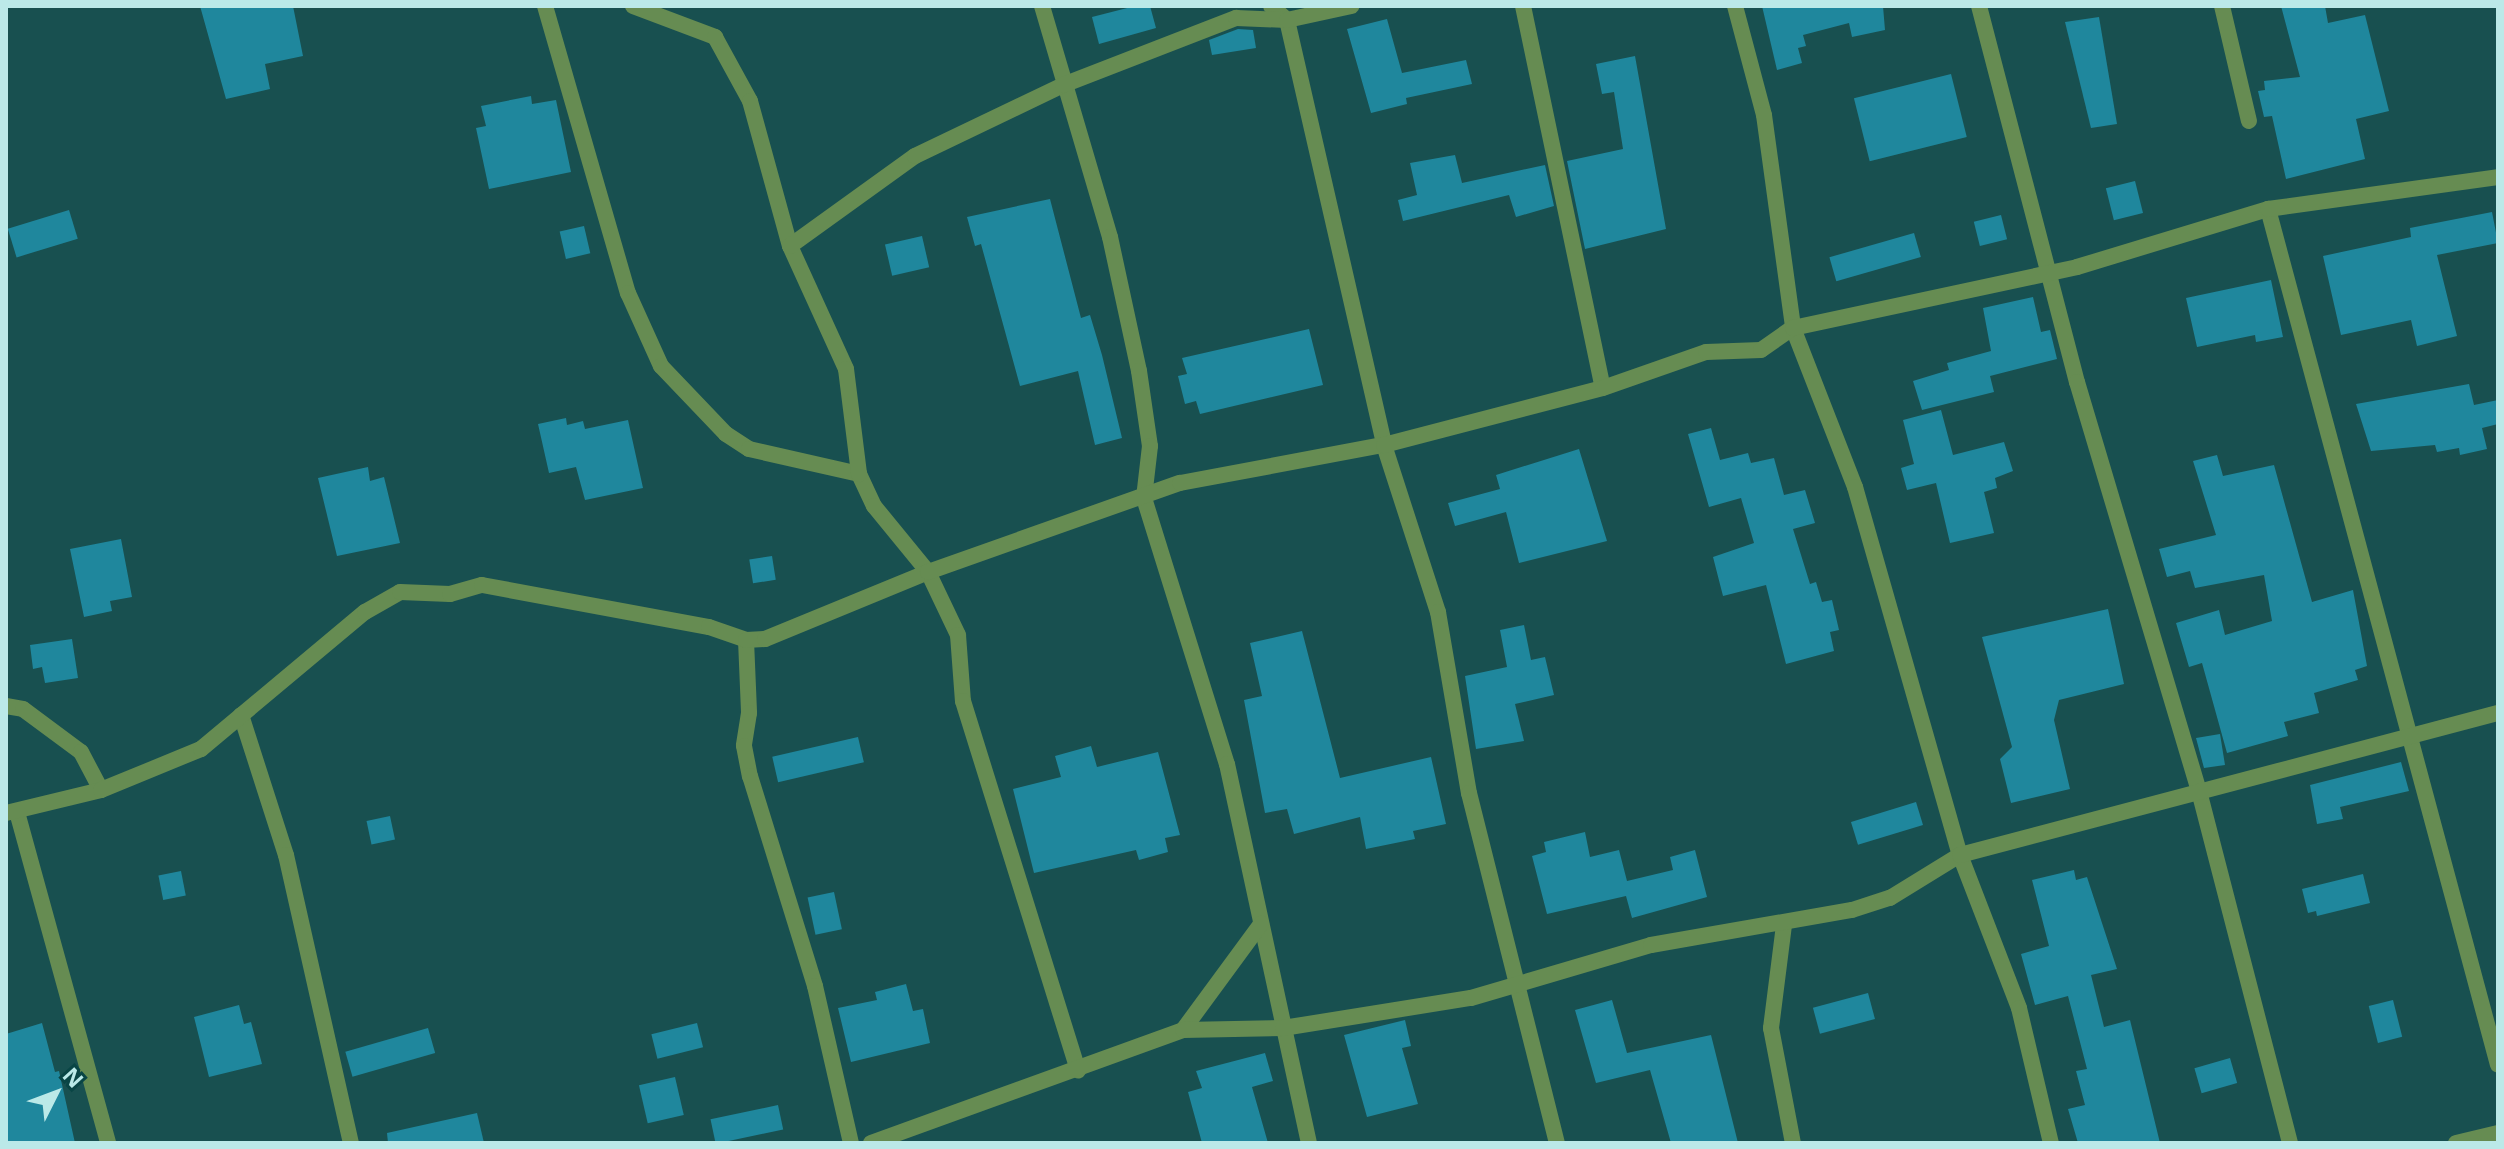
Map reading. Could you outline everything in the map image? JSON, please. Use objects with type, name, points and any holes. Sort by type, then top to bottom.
[{"type":"street","points":[[545,6],[628,293],[661,366],[726,434],[749,449],[859,474]]},
{"type":"street","points":[[633,6],[715,37],[750,101],[790,246],[846,369],[859,474],[874,506],[928,572],[958,635],[966,714],[1078,1070]]},
{"type":"street","points":[[1042,6],[1110,237],[1139,371],[1150,446],[1144,498],[1227,764],[1309,1143]]},
{"type":"street","points":[[1271,6],[1287,20],[1384,445],[1438,612],[1469,793],[1557,1143]]},
{"type":"street","points":[[790,246],[915,156],[1063,85],[1236,18],[1287,20],[1351,6]]},
{"type":"street","points":[[1523,6],[1603,388]]},
{"type":"street","points":[[1735,6],[1764,115],[1793,328],[1855,487],[1960,855],[2019,1008],[2051,1143]]},
{"type":"street","points":[[1979,6],[2051,271],[2077,382],[2200,795],[2290,1143]]},
{"type":"street","points":[[2222,6],[2249,121]]},
{"type":"street","points":[[108,1143],[11,812],[101,790],[201,749],[365,612],[400,592],[450,594],[482,585],[709,627],[746,640],[823,619],[928,572],[1180,483],[1384,445],[1603,388],[1706,352],[1761,350],[1793,328],[2051,271],[2268,209],[2498,177]]},
{"type":"street","points":[[2268,209],[2412,734],[2447,891],[2498,1065]]},
{"type":"street","points":[[746,640],[749,713],[744,746],[750,776],[815,986],[851,1143]]},
{"type":"street","points":[[6,706],[23,709],[81,752],[101,790]]},
{"type":"street","points":[[871,1143],[977,1101],[1078,1070],[1183,1030],[1283,1028],[1471,998],[1665,942],[1784,925],[1890,898],[1960,855],[2200,795],[2412,734],[2498,713]]},
{"type":"street","points":[[241,715],[286,855],[351,1143]]},
{"type":"street","points":[[1183,1030],[1261,924]]},
{"type":"street","points":[[1784,925],[1771,1028],[1793,1143]]},
{"type":"street","points":[[2456,1143],[2498,1133]]},
{"type":"building","points":[[200,6],[293,6],[303,56],[265,64],[270,89],[226,99]]},
{"type":"building","points":[[1135,6],[1150,6],[1156,28],[1099,44],[1092,17]]},
{"type":"building","points":[[1762,6],[1883,6],[1885,30],[1852,37],[1849,23],[1803,35],[1806,46],[1798,48],[1802,63],[1777,70]]},
{"type":"building","points":[[2281,6],[2325,6],[2328,23],[2365,15],[2389,111],[2356,119],[2365,159],[2286,179],[2272,116],[2264,117],[2258,91],[2265,90],[2264,81],[2300,77]]},
{"type":"building","points":[[2099,17],[2117,124],[2091,128],[2065,22]]},
{"type":"building","points":[[1387,19],[1402,73],[1466,60],[1472,84],[1406,98],[1407,104],[1371,113],[1347,29]]},
{"type":"building","points":[[1238,29],[1253,30],[1256,48],[1212,55],[1209,40]]},
{"type":"building","points":[[1635,56],[1666,229],[1585,249],[1567,161],[1623,149],[1614,92],[1602,94],[1596,64]]},
{"type":"building","points":[[1951,74],[1967,137],[1870,161],[1854,98]]},
{"type":"building","points":[[531,96],[532,104],[556,100],[571,172],[489,189],[476,128],[486,126],[481,106]]},
{"type":"building","points":[[1455,155],[1462,183],[1545,165],[1554,206],[1516,217],[1509,195],[1403,221],[1398,200],[1417,195],[1410,163]]},
{"type":"building","points":[[2135,181],[2143,213],[2114,220],[2106,188]]},
{"type":"building","points":[[1050,199],[1081,318],[1090,315],[1122,438],[1095,445],[1078,371],[1020,386],[981,244],[975,246],[967,217]]},
{"type":"building","points":[[69,210],[78,239],[17,257],[8,229]]},
{"type":"building","points":[[2492,212],[2498,243],[2437,255],[2457,336],[2417,346],[2411,320],[2341,335],[2323,256],[2411,237],[2410,228]]},
{"type":"building","points":[[2001,215],[2007,239],[1980,246],[1974,222]]},
{"type":"building","points":[[584,226],[590,253],[566,259],[560,232]]},
{"type":"building","points":[[1914,233],[1921,257],[1836,281],[1829,257]]},
{"type":"building","points":[[922,236],[929,267],[892,276],[885,245]]},
{"type":"building","points":[[2271,280],[2283,337],[2256,342],[2255,335],[2197,347],[2186,298]]},
{"type":"building","points":[[2033,297],[2041,332],[2050,330],[2057,359],[1990,376],[1994,392],[1922,410],[1913,381],[1949,370],[1947,363],[1991,351],[1983,308]]},
{"type":"building","points":[[1309,329],[1323,385],[1200,414],[1196,401],[1185,404],[1178,376],[1187,374],[1182,358]]},
{"type":"building","points":[[2469,384],[2474,405],[2498,400],[2498,424],[2482,428],[2487,449],[2460,455],[2459,448],[2437,452],[2435,445],[2371,451],[2356,404]]},
{"type":"building","points":[[1941,410],[1953,455],[2004,442],[2013,471],[1995,478],[1997,488],[1984,492],[1994,533],[1950,543],[1936,483],[1907,490],[1901,468],[1914,464],[1903,420]]},
{"type":"building","points":[[566,418],[567,425],[583,421],[585,429],[628,420],[643,488],[585,500],[576,467],[549,473],[538,424]]},
{"type":"building","points":[[1711,428],[1720,460],[1748,453],[1751,463],[1774,458],[1784,495],[1805,490],[1815,523],[1793,529],[1810,584],[1816,582],[1822,602],[1832,600],[1839,630],[1830,632],[1834,651],[1786,664],[1766,585],[1723,596],[1713,557],[1754,543],[1741,498],[1709,507],[1688,434]]},
{"type":"building","points":[[1579,449],[1607,541],[1519,563],[1506,512],[1455,526],[1448,503],[1500,489],[1496,475]]},
{"type":"building","points":[[2217,455],[2223,476],[2274,465],[2312,602],[2353,590],[2367,666],[2355,670],[2358,680],[2314,693],[2319,713],[2284,722],[2288,736],[2227,753],[2202,663],[2189,667],[2176,623],[2219,610],[2225,635],[2272,621],[2264,575],[2195,588],[2190,571],[2167,577],[2159,549],[2216,535],[2193,461]]},
{"type":"building","points":[[368,467],[370,481],[384,477],[400,543],[337,556],[318,478]]},
{"type":"building","points":[[121,539],[132,597],[110,601],[112,611],[84,617],[70,549]]},
{"type":"building","points":[[772,556],[776,580],[753,583],[749,560]]},
{"type":"building","points":[[2108,609],[2124,684],[2059,700],[2054,720],[2070,789],[2011,803],[2000,759],[2012,747],[1982,637]]},
{"type":"building","points":[[1524,625],[1531,660],[1545,657],[1554,695],[1515,704],[1524,741],[1476,749],[1465,676],[1507,667],[1500,630]]},
{"type":"building","points":[[1302,631],[1340,778],[1431,757],[1446,824],[1413,831],[1415,839],[1366,849],[1360,817],[1294,834],[1287,809],[1265,813],[1244,700],[1262,696],[1250,643]]},
{"type":"building","points":[[72,639],[78,678],[45,683],[42,667],[33,669],[30,645]]},
{"type":"building","points":[[2220,734],[2225,765],[2204,768],[2196,738]]},
{"type":"building","points":[[858,737],[864,762],[778,782],[772,757]]},
{"type":"building","points":[[1091,746],[1097,767],[1158,752],[1180,835],[1165,838],[1168,852],[1139,860],[1136,850],[1034,873],[1013,789],[1061,777],[1055,756]]},
{"type":"building","points":[[2401,762],[2409,791],[2340,807],[2343,819],[2317,824],[2310,785]]},
{"type":"building","points":[[1916,802],[1923,825],[1858,845],[1851,822]]},
{"type":"building","points":[[390,816],[395,839],[372,844],[367,821]]},
{"type":"building","points":[[1585,832],[1590,857],[1619,850],[1627,881],[1673,870],[1670,857],[1695,850],[1707,897],[1632,918],[1626,896],[1547,914],[1532,856],[1546,852],[1544,842]]},
{"type":"building","points":[[2074,870],[2076,880],[2087,877],[2117,969],[2091,975],[2104,1027],[2130,1020],[2160,1143],[2078,1143],[2068,1109],[2085,1105],[2076,1071],[2087,1069],[2068,996],[2035,1005],[2021,954],[2049,946],[2032,880]]},
{"type":"building","points":[[181,871],[186,896],[163,900],[158,875]]},
{"type":"building","points":[[2363,874],[2370,903],[2317,916],[2316,911],[2308,913],[2302,889]]},
{"type":"building","points":[[834,892],[842,929],[815,935],[808,898]]},
{"type":"building","points":[[906,984],[913,1011],[923,1009],[930,1043],[851,1062],[838,1008],[877,1000],[875,992]]},
{"type":"building","points":[[1868,993],[1875,1019],[1820,1034],[1813,1008]]},
{"type":"building","points":[[1612,1000],[1627,1053],[1711,1035],[1738,1143],[1671,1143],[1650,1070],[1596,1083],[1575,1010]]},
{"type":"building","points":[[2393,1000],[2402,1037],[2378,1043],[2369,1006]]},
{"type":"building","points":[[239,1005],[244,1024],[251,1022],[262,1064],[209,1077],[194,1017]]},
{"type":"building","points":[[1405,1020],[1411,1046],[1402,1048],[1418,1104],[1367,1117],[1344,1035]]},
{"type":"building","points":[[42,1023],[55,1072],[59,1071],[75,1143],[6,1143],[6,1034]]},
{"type":"building","points":[[697,1023],[703,1047],[657,1059],[651,1034]]},
{"type":"building","points":[[428,1028],[435,1053],[352,1077],[345,1052]]},
{"type":"building","points":[[1265,1053],[1273,1081],[1252,1087],[1268,1143],[1202,1143],[1188,1092],[1202,1088],[1196,1071]]},
{"type":"building","points":[[2230,1058],[2237,1083],[2202,1093],[2194,1068]]},
{"type":"building","points":[[675,1077],[684,1115],[648,1123],[639,1085]]},
{"type":"building","points":[[778,1105],[783,1129],[716,1143],[711,1119]]},
{"type":"building","points":[[477,1113],[484,1143],[388,1143],[387,1133]]}]
